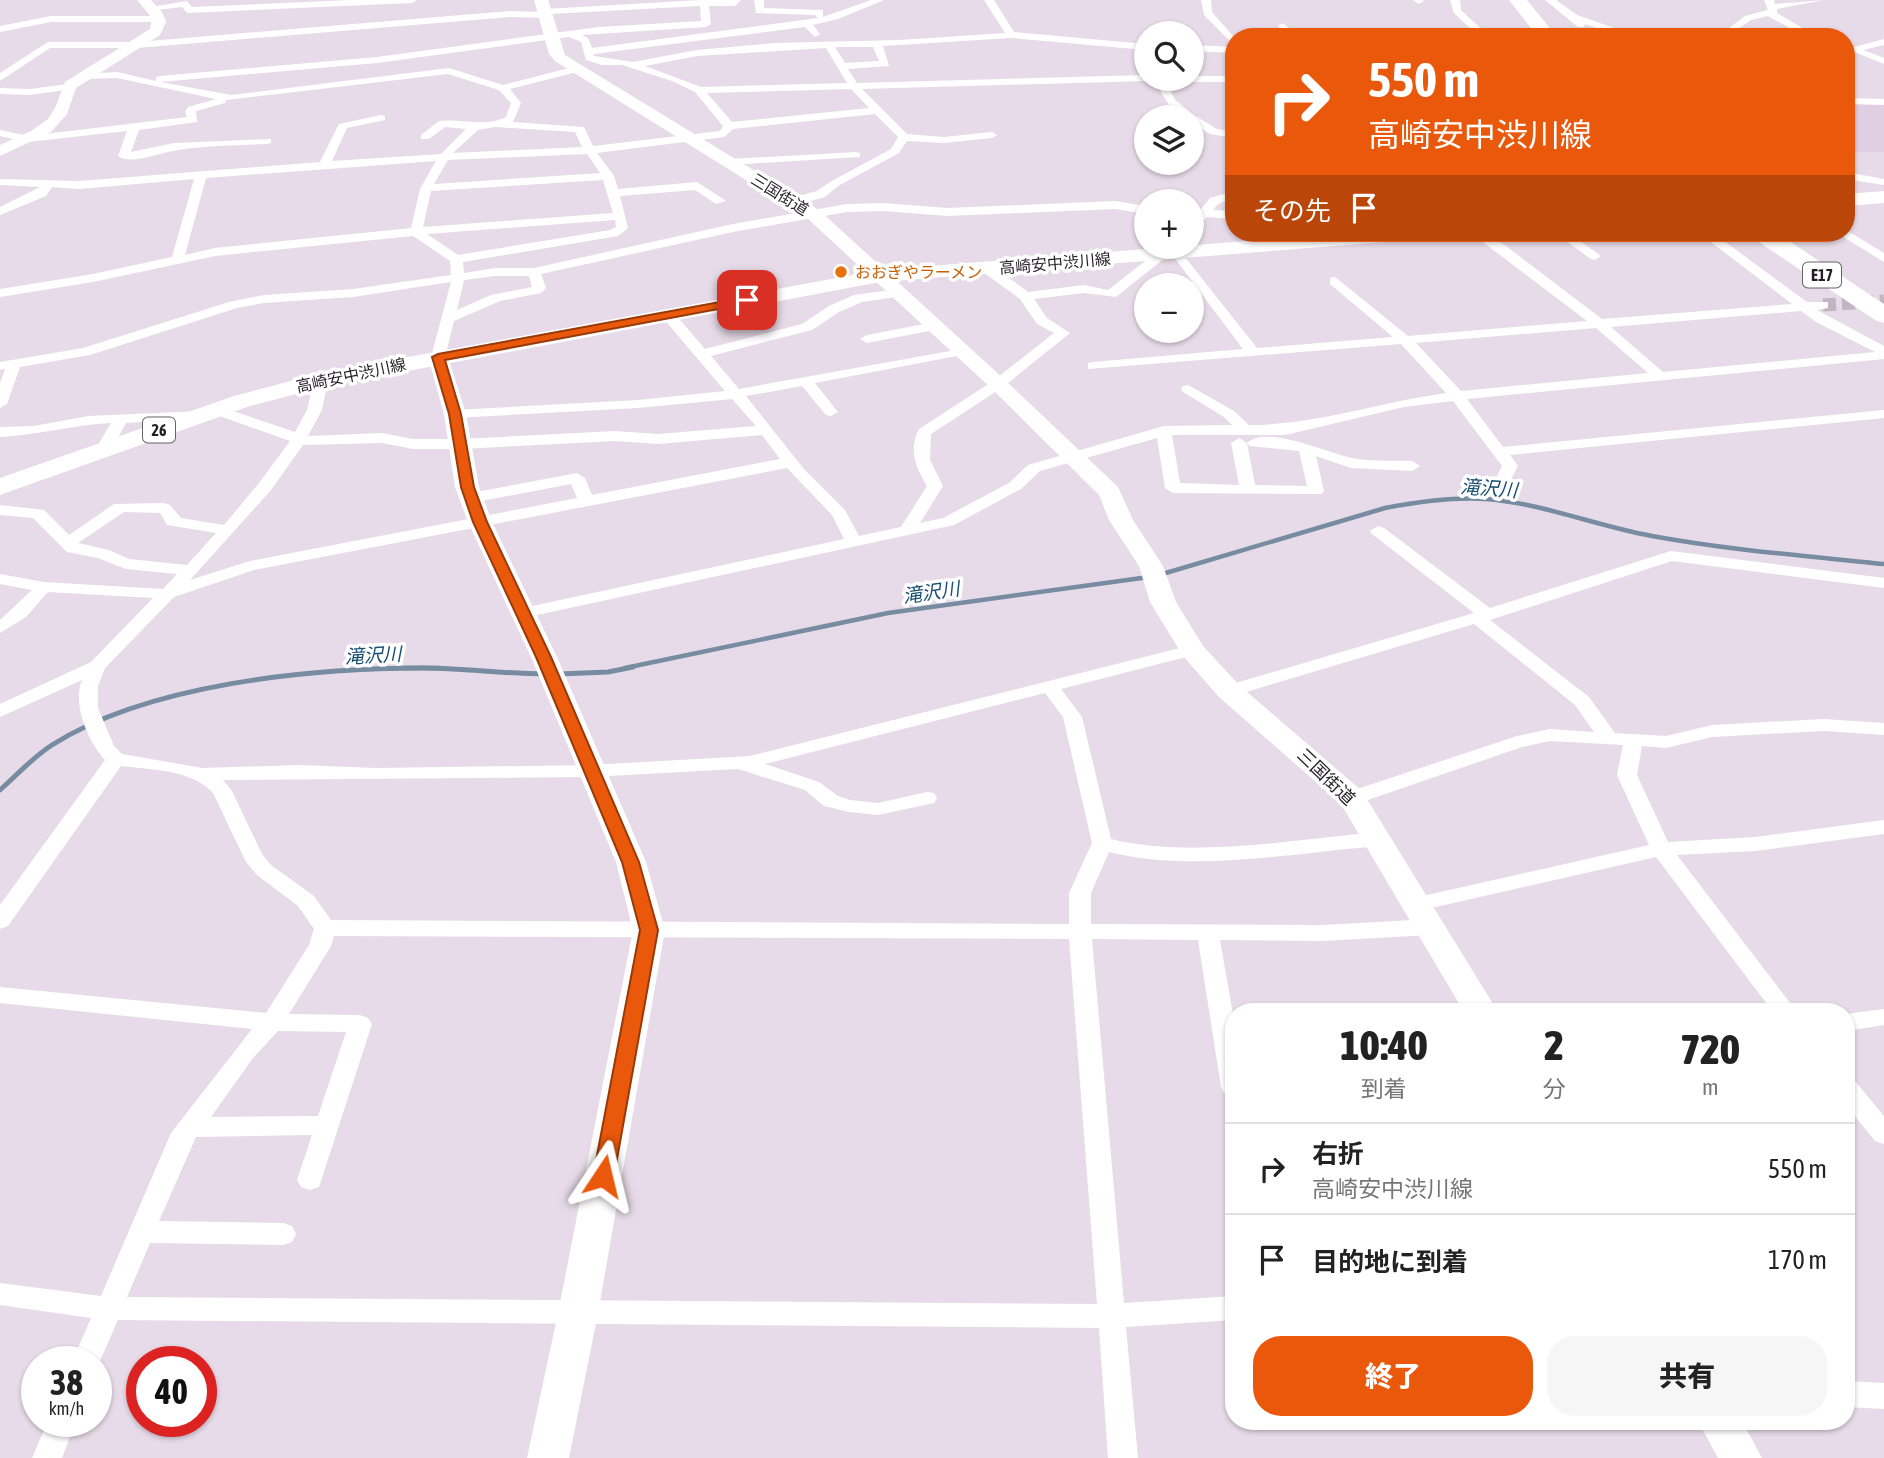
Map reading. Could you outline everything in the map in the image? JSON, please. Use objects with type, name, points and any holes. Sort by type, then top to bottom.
[{"type":"highway","points":[[1500,0],[1523,28]]},
{"type":"highway","points":[[1518,0],[1541,28]]},
{"type":"highway","name":"E17","points":[[1774,242],[1884,315]]},
{"type":"highway","name":"E17","points":[[1798,242],[1884,299]]},
{"type":"main road","points":[[1855,199],[1884,197]]},
{"type":"main road","name":"高崎安中渋川線","points":[[1204,249],[1316,242]]},
{"type":"main road","name":"高崎安中渋川線","points":[[0,487],[209,412],[321,380],[880,276],[988,269],[1134,255]]},
{"type":"street","points":[[0,29],[51,19],[187,5],[187,10],[284,3],[412,0]]},
{"type":"street","points":[[48,45],[137,45],[286,33],[402,29],[544,9],[705,1],[735,3],[736,0]]},
{"type":"street","points":[[759,0],[759,11],[820,12],[812,23]]},
{"type":"street","points":[[798,0],[796,4],[858,7]]},
{"type":"street","points":[[589,52],[812,23],[878,0]]},
{"type":"street","points":[[989,0],[1011,36]]},
{"type":"street","points":[[1206,0],[1207,13],[1225,32]]},
{"type":"street","points":[[1455,0],[1457,10],[1476,28]]},
{"type":"street","points":[[1732,28],[1771,7],[1819,0]]},
{"type":"street","points":[[395,1],[402,29]]},
{"type":"street","points":[[142,80],[289,68],[409,50],[440,51],[570,34],[706,24],[705,1]]},
{"type":"street","points":[[1558,2],[1584,28]]},
{"type":"street","points":[[284,3],[287,45]]},
{"type":"street","points":[[1771,7],[1800,28]]},
{"type":"street","points":[[0,91],[30,92],[68,87],[155,32],[152,9]]},
{"type":"street","name":"三国街道","points":[[544,9],[556,54],[813,214],[998,384],[1110,492],[1121,520],[1151,566],[1163,603],[1192,650],[1229,691],[1352,798],[1476,1003]]},
{"type":"street","points":[[1574,17],[1605,28]]},
{"type":"street","points":[[812,23],[855,88],[904,137],[965,139],[992,135]]},
{"type":"street","points":[[681,26],[687,39]]},
{"type":"street","points":[[0,78],[65,33]]},
{"type":"street","points":[[570,34],[585,40],[590,58],[630,65],[676,79],[699,90],[729,126]]},
{"type":"street","points":[[0,133],[27,139],[193,120],[190,112],[192,109],[232,97],[449,71],[503,88],[697,53],[1011,36],[1134,46]]},
{"type":"street","points":[[1855,51],[1884,41]]},
{"type":"street","points":[[842,66],[885,64],[877,44]]},
{"type":"street","points":[[1204,49],[1225,50]]},
{"type":"street","points":[[440,51],[449,71]]},
{"type":"street","points":[[1855,53],[1884,61]]},
{"type":"street","points":[[288,56],[289,90]]},
{"type":"street","points":[[0,69],[12,70]]},
{"type":"street","points":[[84,76],[110,75],[198,94],[232,97]]},
{"type":"street","points":[[699,90],[855,88],[1134,78]]},
{"type":"street","points":[[1204,79],[1225,79]]},
{"type":"street","points":[[0,151],[43,130],[59,114],[68,87]]},
{"type":"street","points":[[497,125],[511,119],[516,103],[503,88]]},
{"type":"street","points":[[1855,101],[1884,102]]},
{"type":"street","points":[[729,126],[878,110]]},
{"type":"street","points":[[324,166],[343,126],[381,118]]},
{"type":"street","points":[[417,233],[456,259],[614,233],[622,228],[608,176],[576,128],[497,125],[476,127],[443,123],[425,137]]},
{"type":"street","points":[[134,127],[124,156],[142,155],[174,146],[268,151],[324,166],[591,150],[724,134],[729,126]]},
{"type":"street","points":[[1204,126],[1214,132],[1225,134]]},
{"type":"street","points":[[417,233],[417,223],[428,188],[443,158],[476,127]]},
{"type":"street","points":[[792,202],[821,194],[834,184],[895,151],[904,137]]},
{"type":"street","points":[[722,158],[799,146]]},
{"type":"street","points":[[0,183],[48,186],[201,176],[268,151]]},
{"type":"street","points":[[722,158],[856,155]]},
{"type":"street","points":[[178,258],[201,176]]},
{"type":"street","points":[[428,188],[608,176]]},
{"type":"street","points":[[1855,176],[1884,181]]},
{"type":"street","points":[[0,211],[33,197],[48,186]]},
{"type":"street","points":[[613,193],[697,186],[720,201]]},
{"type":"street","points":[[1204,216],[1214,201],[1225,197]]},
{"type":"street","points":[[0,404],[7,365],[85,352],[234,305],[264,299],[353,293],[495,272],[534,271],[813,214],[865,207],[948,212],[1115,205],[1134,208]]},
{"type":"street","points":[[1207,213],[1225,214]]},
{"type":"street","points":[[0,293],[93,278],[215,252],[417,233],[501,222],[620,216]]},
{"type":"street","points":[[1855,241],[1884,258]]},
{"type":"street","points":[[1492,242],[1600,323],[1659,376]]},
{"type":"street","points":[[1574,242],[1595,256]]},
{"type":"street","points":[[1717,242],[1829,324],[1884,353]]},
{"type":"street","points":[[542,244],[564,263]]},
{"type":"street","points":[[1870,250],[1884,245]]},
{"type":"street","points":[[456,259],[457,279],[438,357],[455,414],[471,498],[544,657],[590,771],[631,862],[649,930],[578,1313],[548,1458]]},
{"type":"street","points":[[1025,296],[1084,289],[1111,294],[1159,259]]},
{"type":"street","points":[[1177,259],[1252,351]]},
{"type":"street","points":[[907,531],[935,486],[925,469],[920,451],[923,432],[998,384],[1061,331],[1042,321],[1025,296],[988,269]]},
{"type":"street","points":[[449,318],[496,298],[536,290],[539,288],[534,271]]},
{"type":"street","points":[[1335,281],[1405,340],[1457,396],[1510,466],[1503,480]]},
{"type":"street","points":[[701,354],[807,327],[834,309],[859,298],[898,293]]},
{"type":"street","points":[[1093,366],[1823,305]]},
{"type":"street","points":[[668,315],[791,462],[839,513],[853,541]]},
{"type":"street","points":[[867,339],[934,326]]},
{"type":"street","points":[[887,335],[913,359]]},
{"type":"street","points":[[0,432],[34,431],[88,420],[209,412],[300,440],[382,438],[413,444],[460,444],[636,420],[735,394],[962,351]]},
{"type":"street","points":[[1242,437],[1310,426],[1404,403],[1457,396],[1884,353]]},
{"type":"street","points":[[0,711],[97,666],[167,594],[249,506],[300,440],[321,395],[321,380]]},
{"type":"street","points":[[805,380],[831,411]]},
{"type":"street","points":[[1188,389],[1229,414],[1242,437],[1248,489]]},
{"type":"street","points":[[455,414],[636,420],[658,439],[765,430]]},
{"type":"street","points":[[1498,452],[1884,414]]},
{"type":"street","points":[[110,447],[107,443],[121,419]]},
{"type":"street","points":[[523,613],[948,522],[1015,486],[1034,468],[1164,431],[1192,430],[1306,448],[1350,463],[1412,466]]},
{"type":"street","points":[[1164,431],[1173,488],[1316,491],[1306,448]]},
{"type":"street","points":[[0,579],[44,587],[167,594],[250,566],[791,462]]},
{"type":"street","points":[[471,498],[577,478],[586,501]]},
{"type":"street","points":[[69,541],[120,506],[164,508],[173,517],[173,522],[227,530]]},
{"type":"street","points":[[0,510],[38,513],[69,541],[73,548],[103,554],[126,564],[190,569]]},
{"type":"street","points":[[1378,531],[1583,701],[1608,737]]},
{"type":"street","points":[[1229,691],[1483,617],[1671,556],[1884,583]]},
{"type":"street","points":[[0,628],[20,613],[44,587]]},
{"type":"street","points":[[111,753],[202,774],[299,771],[376,774],[590,771],[740,763],[1192,650]]},
{"type":"street","points":[[97,666],[89,686],[89,708],[111,753]]},
{"type":"street","points":[[1050,687],[1072,717],[1102,843],[1080,892],[1080,933],[1123,1458]]},
{"type":"street","points":[[1352,798],[1517,742],[1550,735],[1667,742],[1712,731],[1824,725],[1884,729]]},
{"type":"street","points":[[1633,741],[1627,775],[1661,849],[1779,1003]]},
{"type":"street","points":[[0,921],[111,753]]},
{"type":"street","points":[[740,763],[812,786],[831,801],[849,806],[878,808],[927,798]]},
{"type":"street","points":[[202,774],[222,791],[253,857],[264,870],[306,901],[325,928]]},
{"type":"street","points":[[325,928],[1322,933],[1424,916],[1661,849],[1755,844],[1884,827]]},
{"type":"street","points":[[1102,843],[1141,853],[1193,855],[1379,839]]},
{"type":"street","points":[[92,1346],[180,1140],[245,1052],[272,1022],[320,946],[325,928]]},
{"type":"street","points":[[1208,933],[1225,1038]]},
{"type":"street","points":[[0,995],[272,1022],[360,1024],[310,1180]]},
{"type":"street","points":[[1855,1022],[1884,1017]]},
{"type":"street","points":[[1855,1098],[1884,1133]]},
{"type":"street","points":[[190,1127],[328,1125]]},
{"type":"street","points":[[140,1233],[283,1234]]},
{"type":"street","points":[[0,1294],[107,1308],[1112,1316],[1225,1309]]},
{"type":"street","points":[[1855,1394],[1884,1396]]},
{"type":"street","points":[[1724,1430],[1741,1458]]},
{"type":"street","points":[[47,1458],[56,1437]]},
{"type":"shaded area","points":[[1855,102],[1884,103],[1884,152],[1855,152]]},
{"type":"waterway","name":"滝沢川","points":[[1159,575],[1385,508],[1460,499],[1506,501],[1631,532],[1681,541],[1884,564]]},
{"type":"waterway","name":"滝沢川","points":[[625,668],[888,613],[1149,577]]},
{"type":"waterway","name":"滝沢川","points":[[559,674],[608,672],[633,667]]},
{"type":"waterway","name":"滝沢川","points":[[404,668],[438,668]]},
{"type":"waterway","name":"滝沢川","points":[[0,790],[52,745],[91,724],[135,707],[182,694],[282,676],[331,671],[438,668]]},
{"type":"waterway","name":"滝沢川","points":[[438,668],[545,674]]},
{"type":"tunnel","points":[[1823,305],[1884,301]]},
{"type":"place","name":"おおぎやラーメン","points":[[841,272]]},
{"type":"route","points":[[603,1176],[649,930],[631,862],[590,771],[544,657],[480,522],[467,487],[455,414],[438,357],[747,300]]}]
